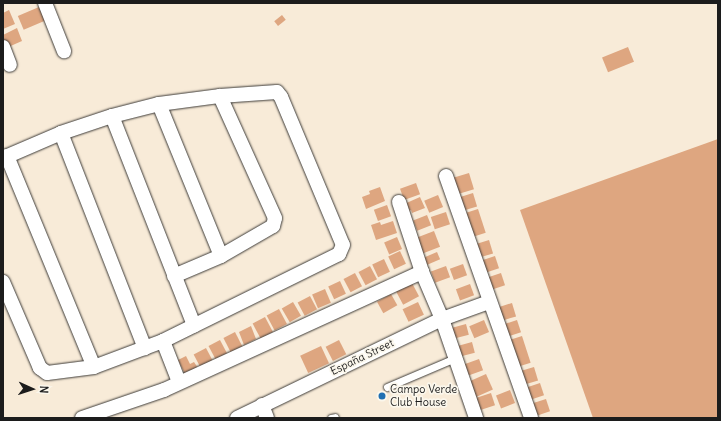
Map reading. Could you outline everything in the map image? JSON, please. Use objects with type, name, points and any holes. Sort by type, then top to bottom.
[{"type":"street","points":[[45,3],[64,52]]},
{"type":"street","points":[[3,47],[10,65]]},
{"type":"street","points":[[3,282],[40,368],[47,373],[94,367],[163,341],[339,254],[343,245],[281,97],[277,92],[271,91],[220,96],[159,104],[112,116],[61,133],[5,157],[94,367]]},
{"type":"street","points":[[174,276],[221,256],[273,226],[275,218],[220,96]]},
{"type":"street","points":[[159,104],[221,256]]},
{"type":"street","points":[[112,116],[194,325]]},
{"type":"street","points":[[61,133],[145,348]]},
{"type":"street","points":[[446,176],[531,418]]},
{"type":"street","points":[[399,202],[422,272],[442,319],[476,418]]},
{"type":"street","points":[[82,418],[164,390],[422,272]]},
{"type":"street","name":"España Street","points":[[237,418],[265,412],[442,319],[489,302]]},
{"type":"street","points":[[163,341],[180,382]]},
{"type":"lane","points":[[387,387],[455,358]]},
{"type":"building","points":[[39,7],[45,21],[24,30],[18,16]]},
{"type":"building","points":[[9,10],[15,24],[3,29],[3,13]]},
{"type":"building","points":[[282,15],[286,20],[278,26],[274,21]]},
{"type":"building","points":[[17,28],[22,41],[6,48],[3,41],[3,35]]},
{"type":"building","points":[[628,47],[634,62],[608,72],[602,57]]},
{"type":"building","points":[[718,139],[718,418],[593,418],[520,210]]},
{"type":"building","points":[[469,173],[474,189],[456,195],[451,179]]},
{"type":"building","points":[[416,183],[420,194],[404,200],[400,189]]},
{"type":"building","points":[[380,187],[385,201],[366,209],[362,197],[370,194],[369,191]]},
{"type":"building","points":[[473,193],[477,206],[463,211],[459,197]]},
{"type":"building","points":[[438,195],[443,207],[429,213],[424,201]]},
{"type":"building","points":[[420,197],[425,208],[412,213],[411,210],[404,213],[402,205]]},
{"type":"building","points":[[387,205],[391,216],[378,221],[374,210]]},
{"type":"building","points":[[478,209],[486,233],[472,237],[465,213]]},
{"type":"building","points":[[446,212],[450,224],[435,229],[431,217]]},
{"type":"building","points":[[427,215],[431,225],[417,231],[413,221]]},
{"type":"building","points":[[393,221],[397,233],[376,240],[371,225],[380,222],[381,225]]},
{"type":"building","points":[[434,231],[440,247],[423,253],[417,237]]},
{"type":"building","points":[[397,237],[402,249],[389,254],[384,242]]},
{"type":"building","points":[[489,240],[493,253],[479,258],[475,244]]},
{"type":"building","points":[[400,251],[406,264],[394,269],[388,256]]},
{"type":"building","points":[[437,252],[440,259],[427,265],[424,257]]},
{"type":"building","points":[[495,256],[499,268],[485,273],[481,261]]},
{"type":"building","points":[[384,259],[390,272],[378,277],[372,264]]},
{"type":"building","points":[[463,264],[467,275],[454,280],[450,269]]},
{"type":"building","points":[[370,266],[377,279],[366,285],[359,272]]},
{"type":"building","points":[[446,266],[450,277],[435,283],[431,271]]},
{"type":"building","points":[[355,273],[362,286],[351,292],[344,279]]},
{"type":"building","points":[[501,273],[505,285],[491,290],[487,278]]},
{"type":"building","points":[[340,281],[346,294],[334,299],[328,286]]},
{"type":"building","points":[[412,283],[419,296],[403,305],[396,291]]},
{"type":"building","points":[[470,284],[474,295],[460,300],[456,289]]},
{"type":"building","points":[[325,289],[331,303],[318,308],[312,294]]},
{"type":"building","points":[[391,294],[397,305],[383,313],[377,302]]},
{"type":"building","points":[[310,296],[317,309],[305,316],[298,303]]},
{"type":"building","points":[[293,302],[301,316],[290,322],[282,308]]},
{"type":"building","points":[[418,302],[424,315],[409,322],[403,309]]},
{"type":"building","points":[[512,303],[516,316],[502,321],[498,307]]},
{"type":"building","points":[[279,309],[287,324],[275,331],[267,316]]},
{"type":"building","points":[[265,317],[273,332],[261,339],[253,324]]},
{"type":"building","points":[[484,320],[489,332],[474,338],[469,326]]},
{"type":"building","points":[[517,320],[521,332],[508,337],[504,324]]},
{"type":"building","points":[[466,324],[469,335],[451,339],[449,329]]},
{"type":"building","points":[[251,326],[256,339],[244,345],[239,332]]},
{"type":"building","points":[[235,332],[242,346],[231,352],[223,338]]},
{"type":"building","points":[[522,336],[531,363],[516,367],[508,341]]},
{"type":"building","points":[[220,340],[227,353],[216,359],[209,346]]},
{"type":"building","points":[[339,340],[346,354],[333,361],[326,347]]},
{"type":"building","points":[[472,342],[475,353],[460,357],[458,346]]},
{"type":"building","points":[[321,346],[329,363],[308,373],[300,356]]},
{"type":"building","points":[[206,348],[213,361],[201,368],[194,355]]},
{"type":"building","points":[[186,356],[190,364],[194,362],[198,368],[185,374],[178,360]]},
{"type":"building","points":[[479,359],[483,370],[467,376],[463,365]]},
{"type":"building","points":[[534,367],[538,380],[525,384],[521,371]]},
{"type":"building","points":[[486,374],[493,390],[474,398],[467,383]]},
{"type":"building","points":[[540,383],[544,395],[530,400],[526,388]]},
{"type":"building","points":[[510,390],[515,403],[501,408],[496,395]]},
{"type":"building","points":[[491,393],[495,405],[480,410],[476,398]]},
{"type":"building","points":[[546,399],[550,411],[537,416],[533,403]]},
{"type":"place","name":"Campo Verde Club House","points":[[382,396]]}]
